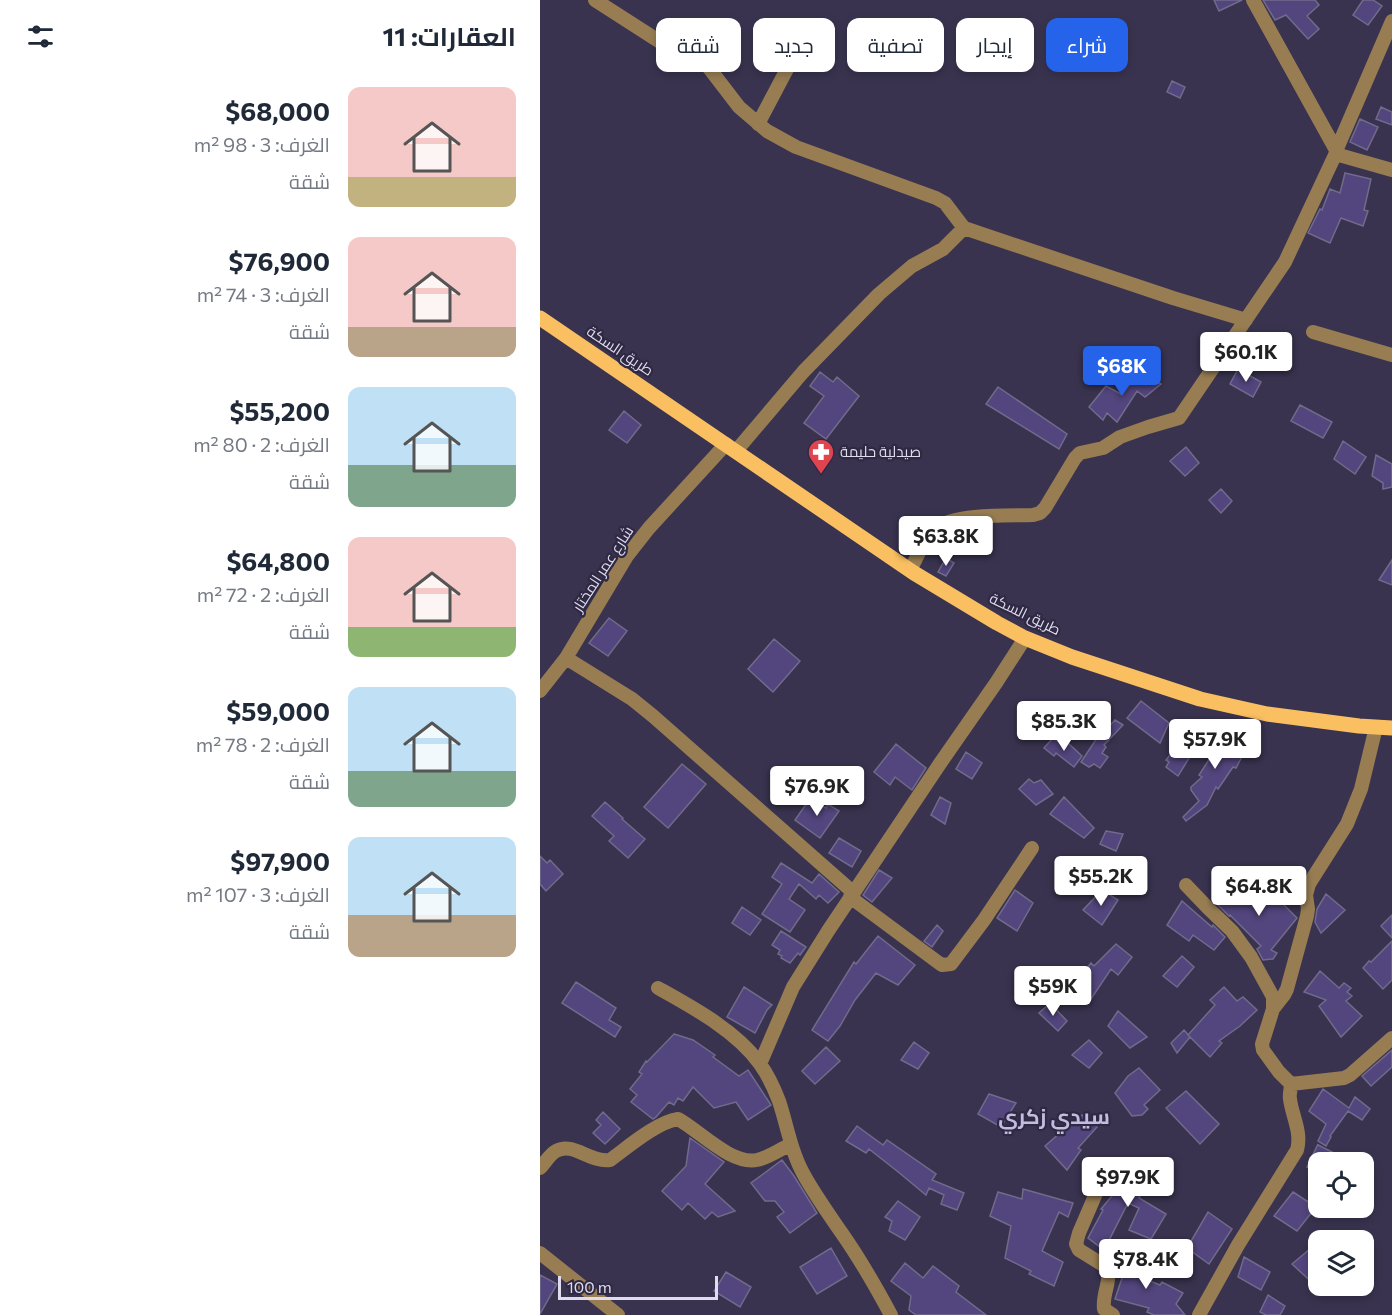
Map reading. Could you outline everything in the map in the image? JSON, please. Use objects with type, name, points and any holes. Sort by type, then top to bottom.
[{"type":"main road","name":"طريق السكة","points":[[540,318],[910,570],[1025,638],[1072,657],[1200,699],[1268,714],[1392,728]]},
{"type":"street","points":[[596,0],[665,45],[706,64],[739,107],[782,141],[936,198],[945,203],[964,228],[1246,320]]},
{"type":"street","points":[[1252,0],[1336,151],[1392,170]]},
{"type":"street","points":[[910,570],[931,533],[943,523],[979,516],[1040,513],[1080,453],[1103,448],[1120,437],[1179,418],[1285,262],[1392,21]]},
{"type":"street","points":[[758,124],[785,72]]},
{"type":"street","name":"شارع عمر المختار","points":[[540,691],[566,658],[627,556],[649,528],[731,448],[879,294],[912,266],[943,249],[964,228]]},
{"type":"street","points":[[1313,332],[1392,355]]},
{"type":"street","points":[[760,1064],[793,987],[1025,638]]},
{"type":"street","points":[[566,658],[632,699],[653,716],[852,895],[942,965],[951,964],[984,920],[1032,848]]},
{"type":"street","points":[[1273,1009],[1287,989],[1307,916],[1306,896],[1309,884],[1347,824],[1361,789],[1376,727]]},
{"type":"street","points":[[1186,885],[1232,931],[1251,957],[1274,997],[1273,1009],[1262,1044],[1263,1050],[1278,1072],[1291,1084],[1344,1078],[1392,1038]]},
{"type":"street","points":[[658,988],[720,1025],[760,1064],[779,1102],[802,1172],[816,1197],[864,1267],[891,1315]]},
{"type":"street","points":[[1199,1315],[1238,1245],[1298,1150],[1297,1128],[1290,1099],[1291,1084]]},
{"type":"street","points":[[540,1168],[555,1151],[564,1148],[573,1149],[602,1161],[610,1160],[669,1120],[678,1119],[734,1156],[747,1160],[759,1160],[791,1144]]},
{"type":"street","points":[[1097,1191],[1076,1244],[1079,1250],[1108,1268],[1110,1276],[1103,1301],[1104,1309],[1113,1315]]},
{"type":"street","points":[[540,1253],[618,1315]]},
{"type":"building","points":[[1214,0],[1242,0],[1219,11]]},
{"type":"building","points":[[1263,0],[1315,0],[1319,5],[1307,16],[1319,29],[1308,39],[1286,15],[1275,20]]},
{"type":"building","points":[[1363,0],[1373,0],[1382,6],[1368,25],[1353,15]]},
{"type":"building","points":[[1172,81],[1185,87],[1180,98],[1167,92]]},
{"type":"building","points":[[1381,107],[1392,112],[1392,125],[1376,119]]},
{"type":"building","points":[[1360,119],[1378,127],[1367,150],[1350,142]]},
{"type":"building","points":[[1345,173],[1371,179],[1364,210],[1368,211],[1363,226],[1341,218],[1330,243],[1308,233],[1320,209],[1322,210],[1330,189],[1340,193]]},
{"type":"building","points":[[1254,335],[1269,345],[1261,358],[1245,347]]},
{"type":"building","points":[[1238,369],[1261,382],[1253,397],[1230,384]]},
{"type":"building","points":[[1143,371],[1161,384],[1145,397],[1137,391],[1117,422],[1107,413],[1103,420],[1089,407],[1106,386],[1121,394]]},
{"type":"building","points":[[820,372],[833,382],[837,377],[859,396],[826,439],[804,423],[824,396],[810,386]]},
{"type":"building","points":[[998,387],[1067,434],[1059,449],[986,404]]},
{"type":"building","points":[[1300,405],[1332,422],[1323,438],[1291,421]]},
{"type":"building","points":[[624,411],[641,425],[627,443],[609,430]]},
{"type":"building","points":[[1343,441],[1366,457],[1355,474],[1334,459]]},
{"type":"building","points":[[1186,447],[1199,463],[1185,476],[1170,461]]},
{"type":"building","points":[[1376,455],[1392,464],[1392,487],[1383,489],[1383,483],[1372,476]]},
{"type":"building","points":[[1221,489],[1232,501],[1221,513],[1209,500]]},
{"type":"building","points":[[966,527],[968,542],[950,544],[949,531]]},
{"type":"building","points":[[946,558],[954,563],[946,576],[938,572]]},
{"type":"building","points":[[1392,560],[1392,585],[1379,580]]},
{"type":"building","points":[[609,618],[627,631],[608,656],[589,643]]},
{"type":"building","points":[[774,639],[800,661],[773,692],[748,669]]},
{"type":"building","points":[[1141,701],[1169,723],[1160,743],[1127,718]]},
{"type":"building","points":[[1115,720],[1123,725],[1104,745],[1106,747],[1102,753],[1108,757],[1100,768],[1094,764],[1089,767],[1081,762],[1095,741]]},
{"type":"building","points":[[1214,731],[1246,749],[1236,768],[1233,767],[1218,789],[1216,787],[1207,805],[1186,821],[1183,817],[1199,801],[1191,787],[1202,777],[1199,775],[1212,755],[1204,750]]},
{"type":"building","points":[[1053,738],[1064,746],[1066,741],[1082,756],[1074,767],[1056,753],[1054,756],[1044,748]]},
{"type":"building","points":[[896,744],[926,768],[912,790],[895,777],[890,785],[874,772]]},
{"type":"building","points":[[1178,745],[1191,755],[1178,776],[1166,767],[1169,762],[1166,760]]},
{"type":"building","points":[[966,752],[982,763],[972,779],[956,769]]},
{"type":"building","points":[[682,764],[706,784],[668,828],[644,807]]},
{"type":"building","points":[[1029,779],[1034,783],[1041,780],[1053,794],[1036,805],[1019,789]]},
{"type":"building","points":[[811,797],[826,808],[828,804],[839,811],[820,838],[795,820]]},
{"type":"building","points":[[940,797],[951,803],[945,824],[931,815]]},
{"type":"building","points":[[1064,797],[1094,828],[1084,838],[1050,814]]},
{"type":"building","points":[[605,802],[645,839],[628,858],[609,841],[614,836],[592,816]]},
{"type":"building","points":[[1106,831],[1123,834],[1116,851],[1100,844]]},
{"type":"building","points":[[839,838],[861,851],[852,867],[829,853]]},
{"type":"building","points":[[540,856],[547,863],[550,860],[563,874],[546,891],[540,884]]},
{"type":"building","points":[[1113,862],[1132,868],[1125,885],[1106,876]]},
{"type":"building","points":[[781,863],[812,883],[819,874],[839,892],[828,903],[819,895],[816,899],[799,884],[789,899],[805,910],[790,932],[762,914],[782,884],[772,877]]},
{"type":"building","points":[[879,870],[892,878],[872,902],[863,895]]},
{"type":"building","points":[[1226,886],[1247,902],[1265,886],[1297,918],[1271,950],[1277,953],[1273,959],[1263,960],[1257,949],[1261,946],[1213,900]]},
{"type":"building","points":[[1015,890],[1033,903],[1017,931],[997,918]]},
{"type":"building","points":[[1102,890],[1118,900],[1102,925],[1083,910]]},
{"type":"building","points":[[1326,894],[1345,910],[1321,933],[1315,922],[1317,909]]},
{"type":"building","points":[[1182,901],[1225,937],[1214,950],[1193,935],[1189,941],[1167,925]]},
{"type":"building","points":[[742,907],[761,920],[750,935],[732,923]]},
{"type":"building","points":[[1392,915],[1392,938],[1381,926]]},
{"type":"building","points":[[937,925],[943,931],[932,947],[924,941]]},
{"type":"building","points":[[781,931],[806,947],[790,963],[781,958],[782,956],[778,954],[780,950],[772,945]]},
{"type":"building","points":[[878,936],[915,965],[898,985],[876,973],[828,1041],[812,1030],[854,962],[856,964]]},
{"type":"building","points":[[1392,941],[1392,980],[1383,989],[1363,968]]},
{"type":"building","points":[[1116,944],[1132,957],[1118,975],[1111,969],[1089,1002],[1071,989],[1091,963],[1094,966]]},
{"type":"building","points":[[1182,956],[1194,967],[1177,987],[1163,976]]},
{"type":"building","points":[[1320,971],[1339,988],[1344,983],[1351,988],[1347,992],[1352,996],[1346,1001],[1362,1016],[1341,1037],[1319,1006],[1326,1000],[1304,992]]},
{"type":"building","points":[[576,982],[616,1008],[609,1020],[621,1027],[615,1037],[562,1003]]},
{"type":"building","points":[[744,987],[772,1005],[755,1033],[727,1017]]},
{"type":"building","points":[[1224,987],[1237,1001],[1243,997],[1257,1010],[1219,1041],[1222,1043],[1210,1057],[1188,1035],[1215,1005],[1210,1000]]},
{"type":"building","points":[[1050,1003],[1067,1021],[1058,1031],[1039,1013]]},
{"type":"building","points":[[1118,1011],[1147,1037],[1130,1048],[1108,1026]]},
{"type":"building","points":[[1184,1030],[1190,1037],[1177,1053],[1171,1043]]},
{"type":"building","points":[[674,1034],[693,1040],[739,1076],[748,1070],[771,1105],[748,1120],[736,1102],[714,1108],[693,1087],[683,1101],[678,1098],[674,1105],[669,1102],[653,1119],[631,1102],[637,1095],[630,1089],[642,1074],[639,1072],[646,1061]]},
{"type":"building","points":[[1089,1040],[1102,1053],[1089,1068],[1072,1055]]},
{"type":"building","points":[[914,1042],[929,1053],[918,1069],[901,1060]]},
{"type":"building","points":[[826,1047],[840,1061],[815,1084],[802,1071]]},
{"type":"building","points":[[1392,1050],[1392,1067],[1371,1086],[1362,1076]]},
{"type":"building","points":[[1139,1068],[1160,1090],[1144,1105],[1148,1109],[1142,1115],[1132,1116],[1115,1093],[1128,1076]]},
{"type":"building","points":[[1323,1089],[1349,1108],[1355,1097],[1370,1109],[1362,1120],[1348,1111],[1330,1136],[1326,1146],[1318,1141],[1326,1124],[1309,1111]]},
{"type":"building","points":[[1186,1091],[1219,1124],[1200,1144],[1166,1108]]},
{"type":"building","points":[[989,1094],[1016,1103],[1001,1127],[978,1114]]},
{"type":"building","points":[[603,1112],[620,1129],[605,1144],[593,1133],[601,1125],[596,1120]]},
{"type":"building","points":[[1082,1115],[1097,1127],[1078,1148],[1081,1150],[1067,1170],[1045,1146]]},
{"type":"building","points":[[857,1126],[883,1145],[887,1140],[936,1174],[932,1180],[964,1193],[957,1210],[941,1204],[944,1195],[929,1188],[926,1195],[869,1149],[866,1153],[846,1141]]},
{"type":"building","points":[[690,1138],[724,1162],[705,1184],[735,1211],[718,1217],[712,1212],[705,1219],[688,1203],[682,1210],[662,1191],[686,1166]]},
{"type":"building","points":[[1318,1144],[1332,1152],[1314,1152]]},
{"type":"building","points":[[782,1160],[817,1213],[790,1233],[777,1217],[784,1212],[775,1201],[765,1201],[751,1183]]},
{"type":"building","points":[[1130,1160],[1153,1172],[1139,1198],[1166,1214],[1151,1239],[1129,1230],[1139,1208],[1128,1203],[1104,1250],[1088,1238],[1103,1210],[1101,1209],[1122,1184],[1120,1183]]},
{"type":"building","points":[[1023,1189],[1073,1203],[1068,1217],[1059,1212],[1042,1251],[1063,1262],[1054,1286],[1029,1274],[1031,1271],[1005,1258],[1011,1226],[990,1216],[998,1192],[1022,1199]]},
{"type":"building","points":[[1293,1192],[1308,1202],[1308,1217],[1297,1231],[1274,1216]]},
{"type":"building","points":[[898,1201],[920,1217],[905,1240],[889,1231],[892,1221],[885,1217]]},
{"type":"building","points":[[1208,1212],[1232,1229],[1209,1264],[1187,1248]]},
{"type":"building","points":[[831,1248],[847,1276],[817,1294],[800,1267]]},
{"type":"building","points":[[1121,1250],[1137,1256],[1132,1274],[1160,1285],[1162,1282],[1183,1293],[1176,1304],[1185,1315],[1154,1315],[1147,1312],[1149,1308],[1115,1299],[1124,1272],[1117,1269],[1116,1263]]},
{"type":"building","points":[[1308,1251],[1308,1279],[1292,1264]]},
{"type":"building","points":[[1244,1257],[1270,1272],[1261,1290],[1238,1277]]},
{"type":"building","points":[[905,1263],[923,1278],[933,1266],[959,1286],[956,1292],[986,1315],[916,1315],[909,1310],[911,1296],[891,1281]]},
{"type":"building","points":[[726,1272],[751,1287],[740,1307],[714,1291]]},
{"type":"building","points":[[540,1275],[557,1284],[540,1314]]},
{"type":"building","points":[[1268,1295],[1285,1306],[1280,1315],[1266,1315],[1260,1312]]},
{"type":"place","name":"صيدلية حليمة","points":[[821,475]]},
{"type":"district","name":"سيدي زكري","points":[[1054,1117]]}]
